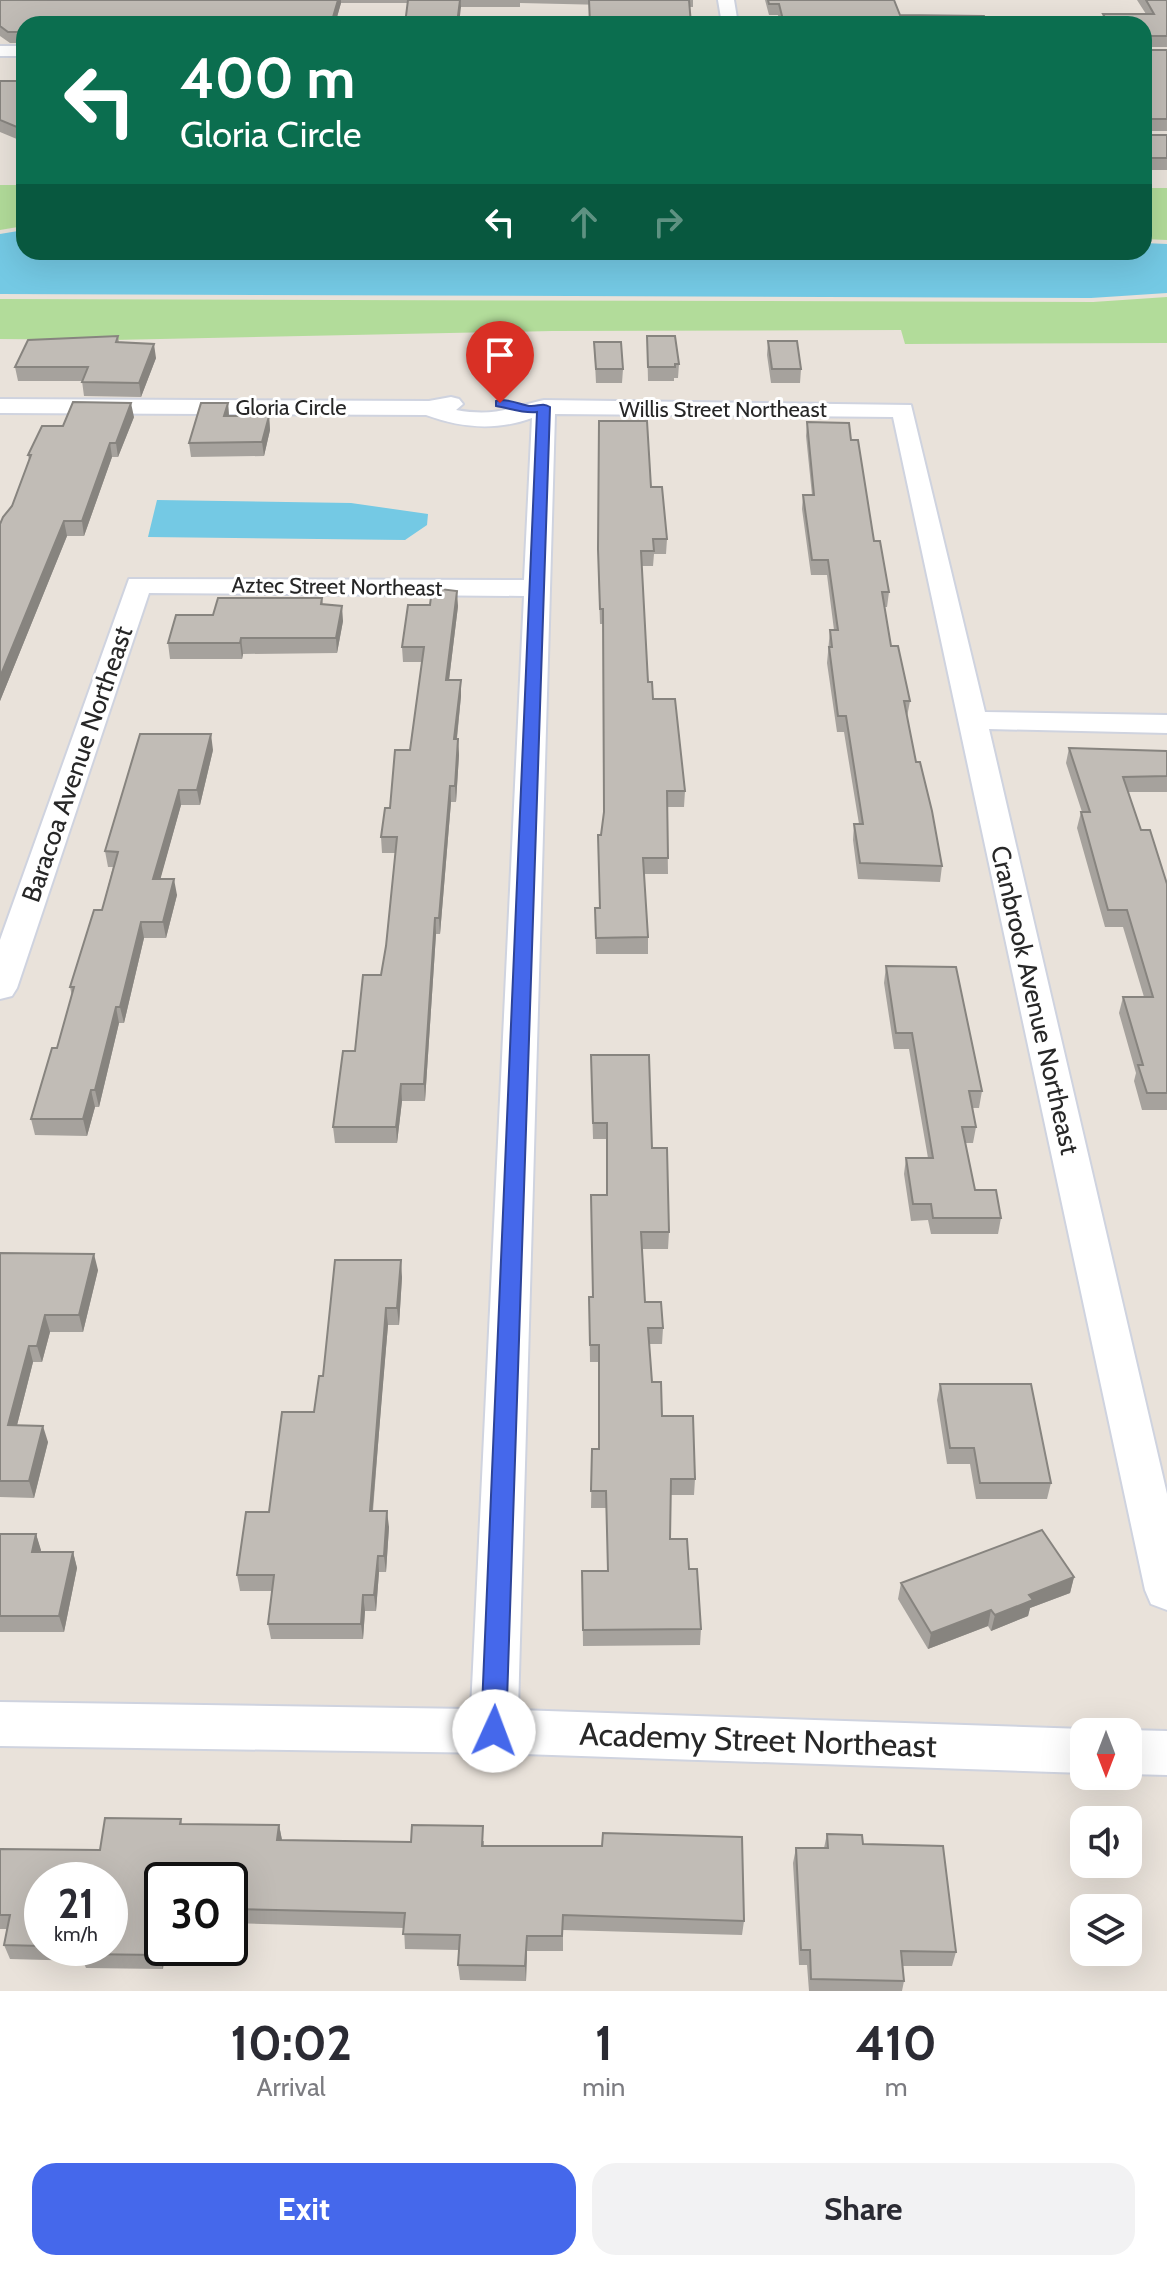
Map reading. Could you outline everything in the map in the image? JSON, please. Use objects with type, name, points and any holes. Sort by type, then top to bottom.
[{"type":"street","name":"Gloria Circle","points":[[3,412],[429,408],[451,418],[511,418],[536,409]]},
{"type":"street","name":"Willis Street Northeast","points":[[536,409],[903,410]]},
{"type":"street","points":[[494,1731],[537,588],[536,409]]},
{"type":"street","name":"Cranbrook Avenue Northeast","points":[[903,410],[1167,1590]]},
{"type":"street","name":"Aztec Street Northeast","points":[[138,585],[537,588]]},
{"type":"street","name":"Baracoa Avenue Northeast","points":[[0,988],[138,585]]},
{"type":"street","points":[[972,720],[1167,724]]},
{"type":"street","name":"Academy Street Northeast","points":[[0,1724],[494,1731],[1070,1751]]},
{"type":"street","points":[[1142,1752],[1167,1753]]},
{"type":"green space","points":[[0,185],[16,185],[16,227],[0,230]]},
{"type":"green space","points":[[1152,188],[1167,188],[1167,240],[1152,239]]},
{"type":"green space","points":[[1167,297],[1167,343],[905,344],[901,330],[552,331],[112,340],[0,339],[0,299],[1093,302]]},
{"type":"water","points":[[16,231],[16,260],[1152,260],[1152,243],[1167,244],[1167,293],[1091,298],[0,294],[0,234]]},
{"type":"water","points":[[157,500],[351,503],[428,514],[427,525],[405,540],[148,537]]},
{"type":"building","points":[[0,0],[338,0],[333,16],[16,16],[16,32],[8,32],[0,26]]},
{"type":"building","points":[[408,0],[460,0],[458,16],[406,16]]},
{"type":"building","points":[[589,0],[689,0],[690,16],[590,16]]},
{"type":"building","points":[[768,0],[894,0],[900,15],[984,16],[782,16],[779,4],[769,4]]},
{"type":"building","points":[[1146,0],[1167,0],[1167,36],[1152,36],[1152,16],[1103,14],[1154,14]]},
{"type":"building","points":[[1152,50],[1167,50],[1167,119],[1152,119]]},
{"type":"building","points":[[0,81],[16,81],[16,127],[0,120]]},
{"type":"building","points":[[1152,135],[1167,135],[1167,158],[1152,158]]},
{"type":"building","points":[[118,336],[116,342],[154,344],[139,383],[82,382],[88,367],[15,367],[28,340]]},
{"type":"building","points":[[647,336],[675,336],[679,364],[675,367],[648,367]]},
{"type":"building","points":[[768,341],[797,341],[801,369],[772,369]]},
{"type":"building","points":[[594,342],[621,342],[623,369],[596,369]]},
{"type":"building","points":[[73,402],[131,403],[116,443],[110,443],[82,521],[64,521],[0,677],[0,524],[12,506],[31,455],[28,455],[42,426],[63,426]]},
{"type":"building","points":[[201,403],[228,403],[224,416],[269,416],[262,442],[189,443]]},
{"type":"building","points":[[599,421],[647,421],[651,487],[662,487],[667,539],[653,539],[654,551],[641,551],[648,682],[652,682],[653,699],[675,699],[685,791],[667,791],[668,858],[643,858],[648,937],[596,938],[595,908],[600,908],[598,835],[601,835],[604,812],[603,609],[600,609],[598,549]]},
{"type":"building","points":[[807,422],[849,423],[851,440],[858,440],[874,541],[880,541],[889,592],[882,592],[891,646],[898,646],[910,701],[904,701],[916,762],[920,762],[942,866],[860,863],[854,824],[863,824],[846,716],[838,716],[829,647],[832,647],[830,630],[838,630],[828,560],[812,560],[803,495],[814,495]]},
{"type":"building","points":[[432,588],[457,591],[446,680],[461,680],[454,739],[458,739],[455,786],[450,786],[439,918],[435,918],[424,1084],[401,1084],[396,1127],[333,1127],[343,1051],[355,1051],[363,975],[381,975],[386,946],[397,837],[381,837],[385,808],[390,808],[395,750],[410,750],[424,647],[402,647],[408,605],[430,605]]},
{"type":"building","points":[[218,598],[322,598],[321,604],[342,606],[336,638],[241,638],[240,643],[168,643],[176,615],[213,615]]},
{"type":"building","points":[[140,734],[211,734],[197,790],[179,790],[153,879],[174,879],[163,922],[141,922],[120,1007],[116,1007],[95,1090],[91,1090],[83,1119],[31,1119],[52,1048],[57,1048],[74,987],[70,987],[94,910],[102,910],[118,852],[105,851]]},
{"type":"building","points":[[1069,748],[1167,751],[1167,776],[1123,777],[1141,830],[1150,830],[1167,884],[1167,1093],[1147,1093],[1138,1065],[1143,1065],[1123,997],[1153,997],[1127,910],[1108,910],[1081,812],[1090,812]]},
{"type":"building","points":[[886,966],[956,967],[982,1091],[969,1091],[976,1127],[962,1127],[975,1190],[996,1190],[1001,1218],[933,1218],[931,1204],[913,1204],[906,1158],[933,1158],[912,1033],[896,1033]]},
{"type":"building","points":[[591,1055],[649,1055],[652,1148],[667,1148],[669,1232],[641,1232],[645,1302],[661,1302],[663,1328],[648,1328],[652,1382],[661,1382],[662,1416],[693,1416],[695,1479],[671,1479],[670,1539],[687,1539],[689,1569],[697,1569],[701,1629],[583,1630],[582,1571],[608,1571],[606,1491],[591,1491],[592,1449],[599,1449],[599,1345],[590,1345],[589,1297],[593,1297],[591,1195],[607,1195],[607,1123],[593,1123]]},
{"type":"building","points":[[0,1253],[94,1254],[79,1315],[45,1315],[37,1346],[29,1346],[8,1425],[43,1426],[29,1481],[0,1481]]},
{"type":"building","points":[[335,1260],[401,1260],[397,1308],[386,1308],[370,1511],[387,1511],[384,1556],[378,1556],[374,1595],[363,1595],[361,1624],[268,1624],[274,1575],[237,1575],[246,1512],[269,1512],[282,1412],[314,1412],[319,1376],[323,1376]]},
{"type":"building","points":[[940,1384],[1031,1384],[1051,1483],[980,1483],[974,1448],[950,1448]]},
{"type":"building","points":[[1042,1530],[1074,1577],[1029,1595],[1033,1600],[995,1615],[991,1610],[931,1633],[901,1583]]},
{"type":"building","points":[[0,1534],[36,1534],[32,1552],[73,1552],[59,1616],[0,1616]]},
{"type":"building","points":[[105,1818],[181,1819],[180,1824],[279,1825],[277,1840],[411,1842],[412,1825],[483,1826],[482,1846],[602,1846],[603,1833],[742,1837],[744,1921],[563,1915],[562,1936],[527,1936],[525,1966],[458,1965],[460,1935],[403,1934],[405,1913],[248,1909],[248,1862],[144,1862],[144,1955],[128,1955],[128,1862],[24,1862],[24,1946],[4,1945],[10,1915],[0,1915],[0,1849],[100,1850]]},
{"type":"building","points":[[827,1834],[862,1835],[863,1844],[943,1846],[956,1952],[901,1951],[904,1981],[811,1979],[810,1950],[801,1950],[796,1848],[828,1848]]},
{"type":"route","points":[[494,1731],[544,407],[528,410],[514,403],[500,403]]}]
